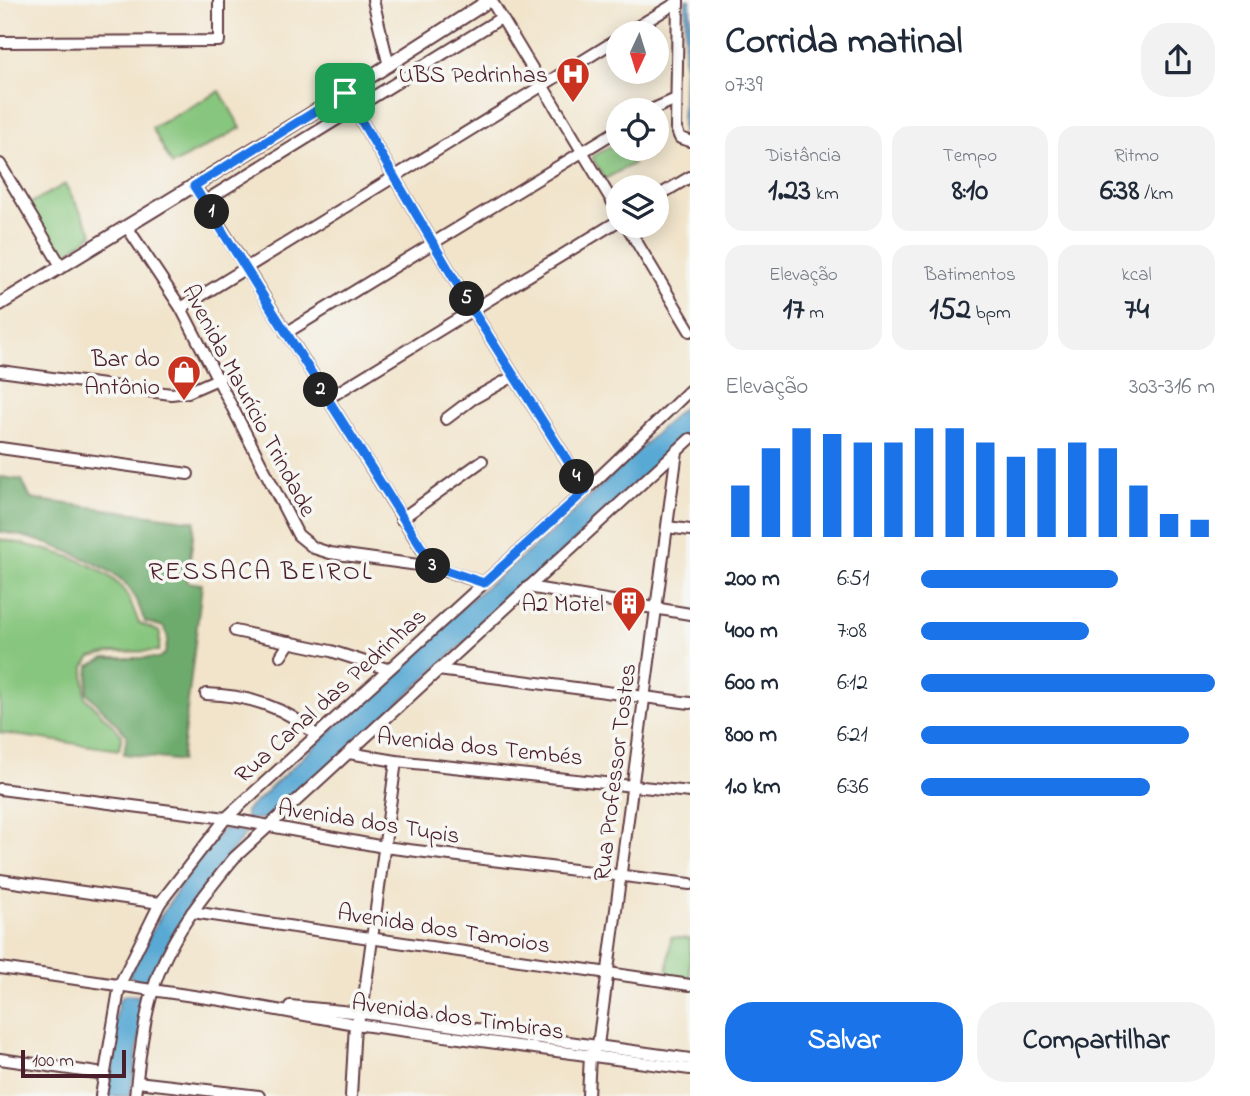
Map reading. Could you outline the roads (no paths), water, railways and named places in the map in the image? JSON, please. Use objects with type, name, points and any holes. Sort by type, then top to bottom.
[{"type":"main road","points":[[0,304],[389,66],[490,0]]},
{"type":"street","points":[[0,42],[219,41],[219,0]]},
{"type":"street","points":[[373,0],[389,66]]},
{"type":"street","points":[[490,0],[606,192]]},
{"type":"street","points":[[646,21],[678,1]]},
{"type":"street","points":[[678,1],[678,135],[690,141]]},
{"type":"street","points":[[207,204],[353,107],[501,18]]},
{"type":"street","points":[[181,308],[247,270],[394,175],[606,46]]},
{"type":"street","points":[[345,93],[473,311],[586,490]]},
{"type":"street","points":[[669,102],[676,99]]},
{"type":"street","points":[[286,333],[606,137]]},
{"type":"street","points":[[0,164],[61,266]]},
{"type":"street","points":[[669,189],[690,177]]},
{"type":"street","points":[[194,186],[433,566]]},
{"type":"street","name":"Avenida Maurício Trindade","points":[[127,227],[181,308],[220,378],[291,523],[306,542],[347,557],[433,566],[484,583]]},
{"type":"street","points":[[327,399],[606,228]]},
{"type":"street","points":[[634,238],[690,331]]},
{"type":"street","points":[[0,371],[171,394],[188,392],[220,378]]},
{"type":"street","points":[[446,419],[471,400],[514,376]]},
{"type":"street","name":"Rua Canal das Pedrinhas","points":[[101,1096],[123,985],[160,903],[228,819],[387,669],[586,490],[690,390]]},
{"type":"street","points":[[135,1096],[150,989],[192,912],[234,858],[689,441]]},
{"type":"street","points":[[0,448],[188,474]]},
{"type":"street","name":"Rua Professor Tostes","points":[[598,1045],[623,875],[654,608],[677,452]]},
{"type":"street","points":[[401,519],[482,461]]},
{"type":"street","points":[[667,527],[690,530]]},
{"type":"street","points":[[528,587],[690,614]]},
{"type":"street","points":[[235,631],[331,651],[387,669]]},
{"type":"street","points":[[281,656],[290,642]]},
{"type":"street","points":[[438,670],[690,703]]},
{"type":"street","points":[[206,694],[251,701],[286,712],[317,734]]},
{"type":"street","name":"Avenida dos Tembés","points":[[349,752],[396,761],[690,792]]},
{"type":"street","points":[[351,1096],[355,1024],[362,1013],[396,761]]},
{"type":"street","name":"Avenida dos Tupis","points":[[0,789],[228,819],[384,847],[690,884]]},
{"type":"street","points":[[0,880],[160,903]]},
{"type":"street","name":"Avenida dos Tamoios","points":[[192,912],[372,937],[607,975],[690,985]]},
{"type":"street","name":"Avenida dos Timbiras","points":[[0,968],[220,1000],[355,1024],[690,1069]]},
{"type":"street","name":"Avenida dos Timbiras","points":[[220,1000],[362,1013],[690,1059]]},
{"type":"street","points":[[588,1096],[590,1055],[598,1045]]},
{"type":"street","points":[[0,1059],[104,1074]]},
{"type":"street","points":[[136,1082],[259,1096]]},
{"type":"water","points":[[686,0],[690,0],[690,133],[682,132]]},
{"type":"water","points":[[690,401],[690,431],[671,452],[341,756],[266,819],[246,819],[246,811],[468,602],[559,526]]},
{"type":"water","points":[[223,829],[247,832],[181,921],[151,980],[137,982],[129,975],[149,936],[183,881]]},
{"type":"water","points":[[125,995],[141,996],[145,1002],[130,1096],[103,1096],[119,1000]]},
{"type":"place","name":"UBS Pedrinhas","points":[[573,104]]},
{"type":"place","name":"Bar do Antônio","points":[[184,402]]},
{"type":"place","name":"A2 Motel","points":[[629,633]]},
{"type":"district","name":"RESSACA BEIROL","points":[[261,570]]}]
